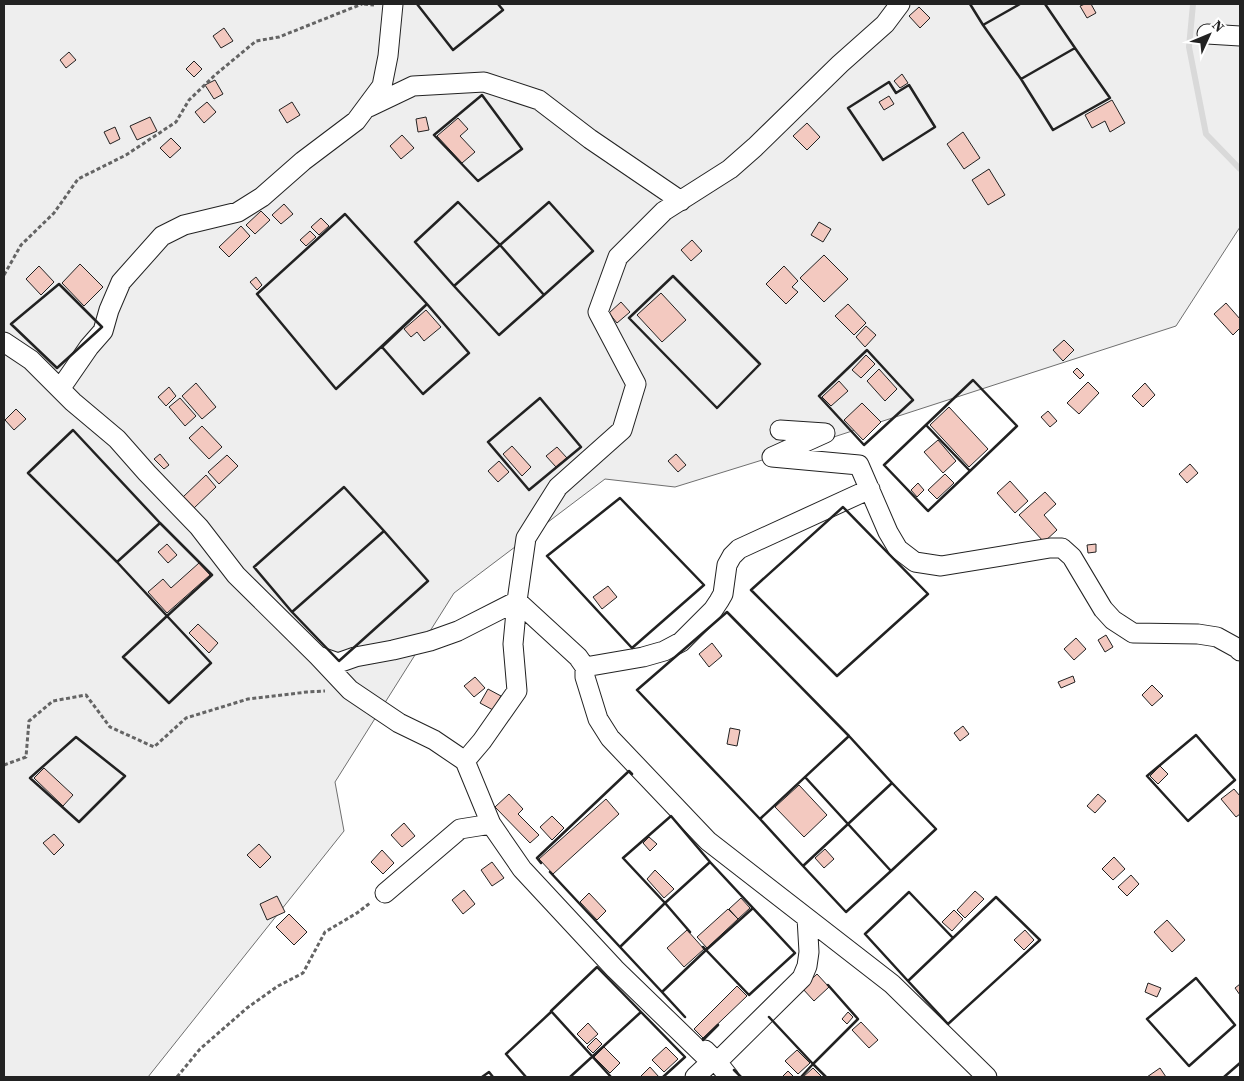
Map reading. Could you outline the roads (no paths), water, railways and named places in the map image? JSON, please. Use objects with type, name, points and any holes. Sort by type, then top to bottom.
[{"type":"street","points":[[60,389],[89,347],[103,331],[109,310],[121,282],[162,236],[184,225],[238,212],[262,197],[303,161],[356,121],[382,86],[388,56],[393,4]]},
{"type":"street","points":[[465,761],[516,691],[513,644],[526,538],[558,487],[622,430],[636,384],[598,312],[618,257],[664,211],[730,169],[755,148],[840,64],[885,24],[900,4]]},
{"type":"street","points":[[1207,34],[1240,36]]},
{"type":"street","points":[[365,109],[413,86],[484,82],[539,100],[590,139],[681,200]]},
{"type":"street","points":[[4,342],[31,360],[74,402],[117,439],[199,528],[236,575],[350,690],[399,723],[434,740],[465,761],[491,824],[522,869],[615,969],[711,1062],[695,1077]]},
{"type":"street","points":[[780,430],[825,433],[772,457],[859,465],[888,532],[898,548],[915,562],[941,566],[1050,548],[1062,548],[1072,557],[1103,609],[1113,620],[1133,632],[1217,636],[1240,651]]},
{"type":"street","points":[[584,667],[643,657],[664,651],[681,642],[713,610],[719,601],[723,594],[727,565],[739,549],[870,489]]},
{"type":"street","points":[[318,656],[338,663],[355,657],[430,641],[458,631],[517,601]]},
{"type":"street","points":[[517,601],[578,658],[584,667],[585,677],[598,719],[610,738],[708,841],[892,984],[987,1077]]},
{"type":"street","points":[[385,893],[460,829],[491,824]]},
{"type":"street","points":[[522,869],[717,1062],[729,1077]]},
{"type":"street","points":[[717,1062],[802,978],[807,966],[807,918]]},
{"type":"waterway","points":[[1193,4],[1189,47],[1206,134],[1240,169]]}]
